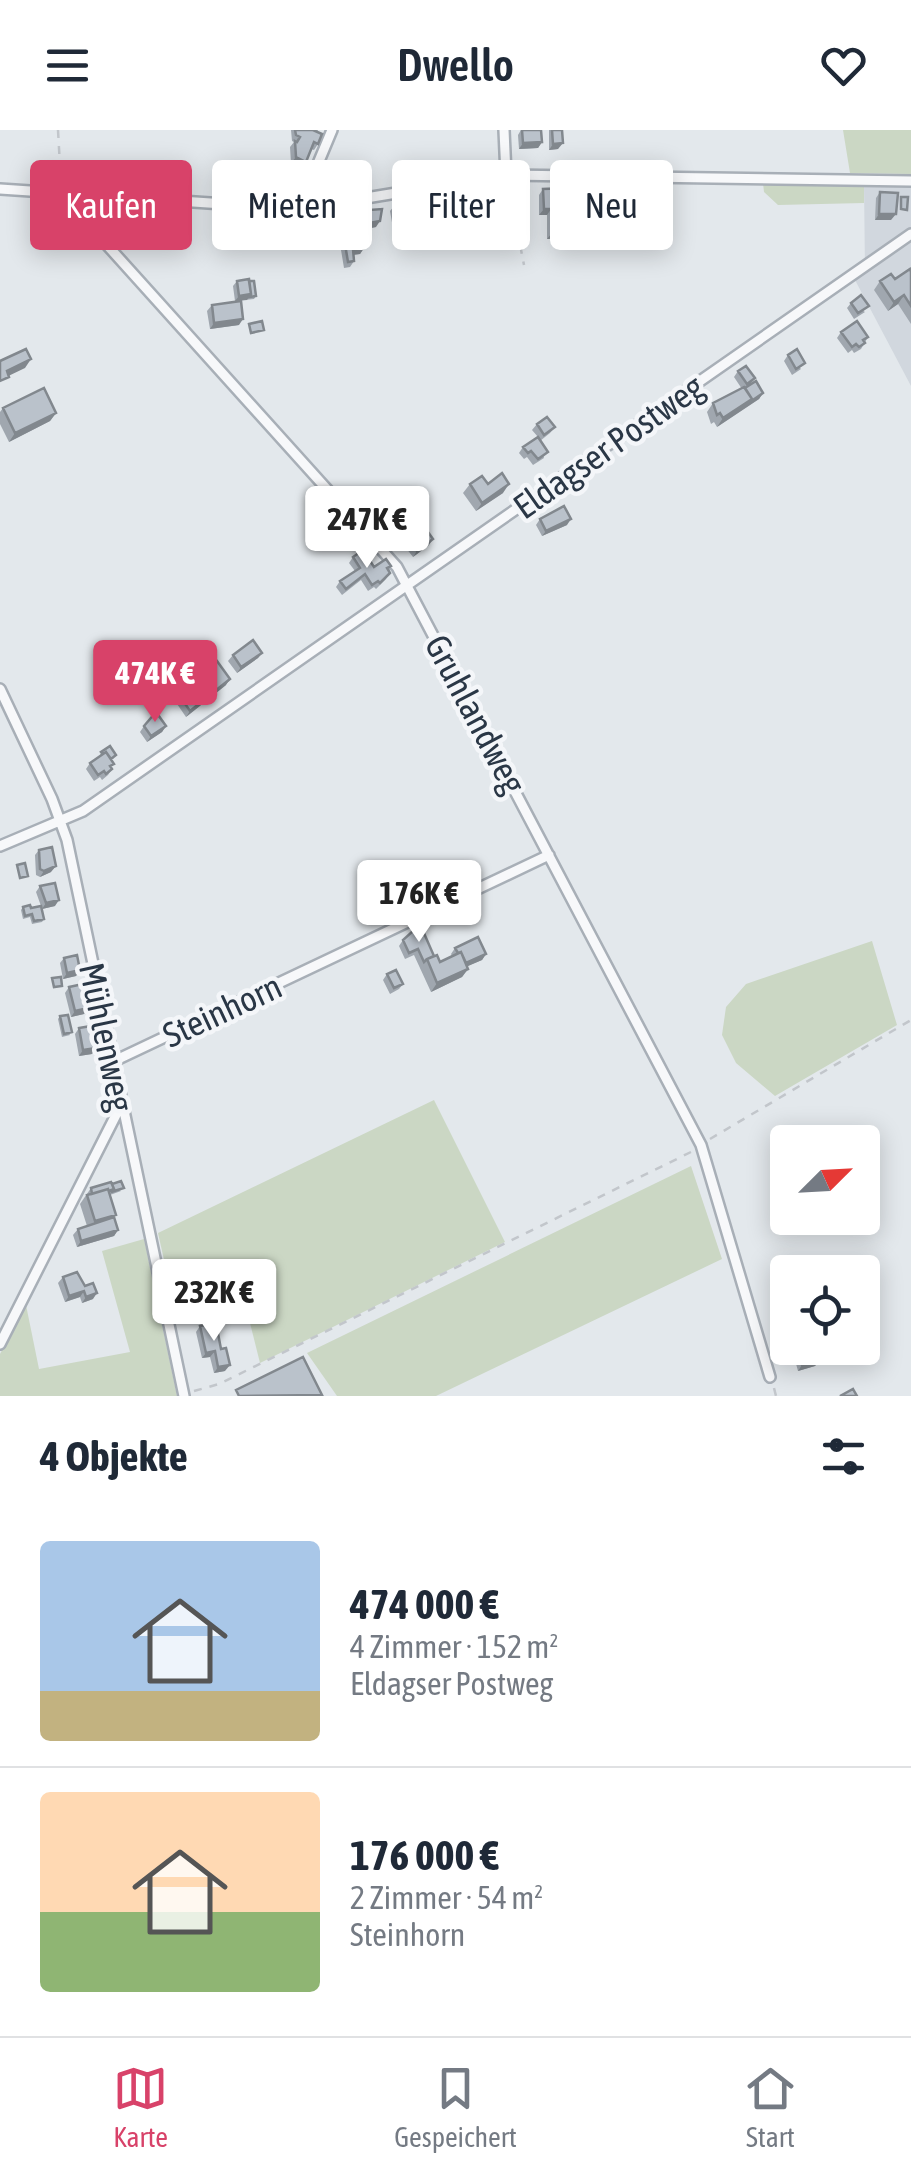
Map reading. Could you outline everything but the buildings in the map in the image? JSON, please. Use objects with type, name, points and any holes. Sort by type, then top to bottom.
[{"type":"street","points":[[319,160],[332,130]]},
{"type":"street","points":[[504,130],[505,160]]},
{"type":"street","points":[[530,175],[911,181]]},
{"type":"street","points":[[0,189],[30,192]]},
{"type":"street","name":"Eldagser Postweg","points":[[0,846],[83,810],[911,234]]},
{"type":"street","name":"Gruhlandweg","points":[[112,250],[397,567],[700,1145],[770,1377]]},
{"type":"street","name":"Mühlenweg","points":[[0,689],[61,822],[183,1395]]},
{"type":"street","name":"Steinhorn","points":[[112,1062],[549,855]]},
{"type":"street","points":[[0,1344],[121,1105]]},
{"type":"path","points":[[58,130],[60,160]]},
{"type":"path","points":[[521,250],[524,265]]},
{"type":"path","points":[[183,1395],[219,1384],[680,1160],[911,1020]]},
{"type":"shaded area","points":[[864,184],[911,185],[911,386],[855,280],[865,272]]},
{"type":"green space","points":[[843,130],[911,130],[911,174],[850,173]]},
{"type":"green space","points":[[763,183],[864,184],[864,203],[778,205],[764,192]]},
{"type":"green space","points":[[872,941],[897,1025],[775,1096],[736,1063],[722,1035],[726,1007],[746,984]]},
{"type":"green space","points":[[434,1100],[505,1242],[260,1363],[249,1319],[217,1273],[169,1282],[158,1233]]},
{"type":"green space","points":[[691,1166],[722,1259],[436,1396],[337,1396],[307,1353]]},
{"type":"green space","points":[[144,1239],[177,1396],[0,1396],[0,1354],[26,1305],[39,1369],[130,1352],[102,1251]]}]
